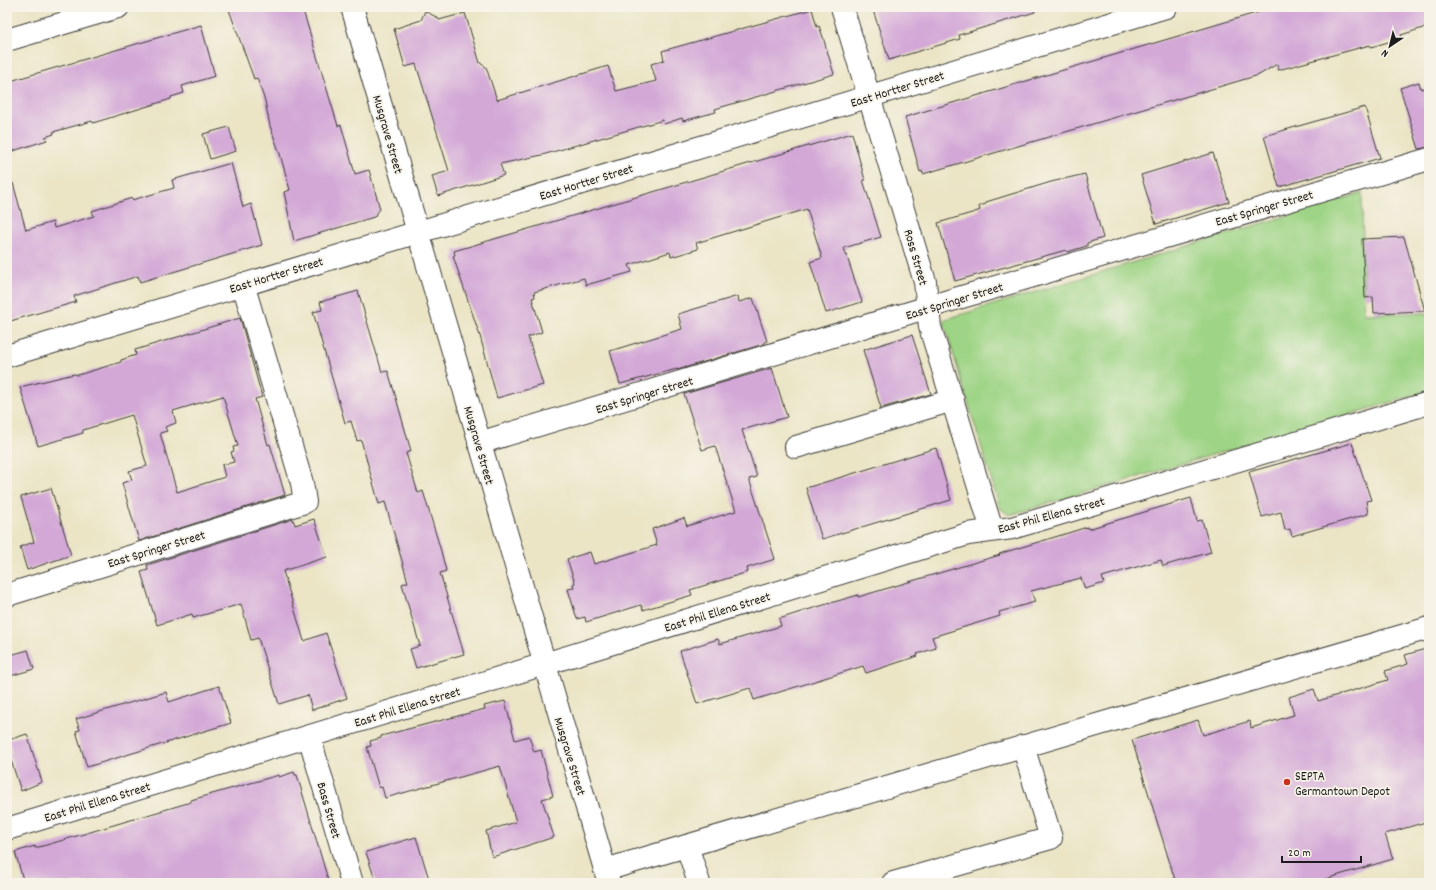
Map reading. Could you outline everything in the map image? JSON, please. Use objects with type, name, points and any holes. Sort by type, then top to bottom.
[{"type":"street","points":[[7,40],[118,7]]},
{"type":"street","name":"Musgrave Street","points":[[352,7],[607,877]]},
{"type":"street","name":"Ross Street","points":[[842,7],[925,282],[930,326],[992,530]]},
{"type":"street","name":"East Hortter Street","points":[[7,356],[1166,7]]},
{"type":"street","name":"East Springer Street","points":[[479,443],[928,309],[962,297],[1429,159]]},
{"type":"street","name":"East Springer Street","points":[[7,595],[305,502],[302,483],[243,284]]},
{"type":"street","points":[[796,447],[953,400]]},
{"type":"street","name":"East Phil Ellena Street","points":[[7,829],[968,534],[1012,528],[1429,403]]},
{"type":"street","points":[[607,877],[687,846],[1023,746],[1429,628]]},
{"type":"street","name":"Bass Street","points":[[309,736],[352,883]]},
{"type":"street","points":[[893,883],[1051,838],[1023,746]]},
{"type":"street","points":[[687,846],[699,883]]},
{"type":"green space","points":[[1362,193],[1364,314],[1429,313],[1429,391],[1009,515],[1000,508],[943,320]]},
{"type":"building","points":[[228,7],[302,7],[338,126],[341,125],[355,174],[369,170],[380,209],[374,217],[294,241],[284,192],[290,190],[280,154],[270,126],[265,101],[257,78],[254,79]]},
{"type":"building","points":[[872,7],[1034,7],[1035,12],[959,35],[960,39],[889,60]]},
{"type":"building","points":[[1276,7],[1429,7],[1429,26],[1401,35],[1402,38],[1371,47],[1370,45],[1278,70],[1277,64],[1259,75],[923,174],[922,171],[920,172],[905,117]]},
{"type":"building","points":[[812,9],[817,27],[819,26],[823,37],[834,74],[715,109],[716,112],[683,121],[682,118],[664,124],[663,120],[542,155],[500,164],[504,175],[438,196],[432,176],[449,171],[416,64],[405,67],[394,29],[421,20],[425,11],[439,20],[465,13],[480,63],[486,67],[497,100],[608,66],[616,91],[656,81],[651,64],[664,60],[662,51]]},
{"type":"building","points":[[201,25],[215,76],[182,86],[184,93],[171,97],[171,99],[93,123],[92,121],[53,132],[54,134],[45,137],[47,140],[7,153],[7,82]]},
{"type":"building","points":[[1419,82],[1421,89],[1429,87],[1429,147],[1419,149],[1400,88]]},
{"type":"building","points":[[1365,107],[1380,158],[1279,187],[1264,136]]},
{"type":"building","points":[[229,127],[236,151],[210,159],[203,134]]},
{"type":"building","points":[[852,133],[865,180],[863,180],[881,237],[844,248],[862,302],[826,313],[810,262],[822,258],[807,209],[696,243],[698,249],[671,257],[670,252],[629,265],[632,272],[586,285],[584,278],[534,292],[535,297],[532,298],[542,332],[528,337],[543,385],[497,398],[480,336],[453,256],[455,255],[454,251]]},
{"type":"building","points":[[1213,153],[1229,202],[1156,224],[1141,175]]},
{"type":"building","points":[[231,163],[243,207],[251,204],[262,245],[140,282],[138,276],[74,296],[76,302],[7,322],[7,184],[13,183],[26,230],[53,222],[54,228],[94,216],[92,211],[132,198],[132,200],[174,188],[172,180]]},
{"type":"building","points":[[1085,174],[1103,238],[1087,243],[1087,246],[1067,252],[1066,250],[955,281],[938,223],[980,210],[979,206],[986,204],[986,202],[1051,182]]},
{"type":"building","points":[[1404,237],[1425,311],[1374,313],[1373,297],[1365,298],[1362,239]]},
{"type":"building","points":[[358,291],[382,372],[388,371],[394,391],[411,451],[406,453],[418,493],[423,491],[441,551],[446,571],[440,573],[464,654],[416,668],[410,649],[420,646],[402,584],[408,582],[385,502],[379,504],[361,440],[357,441],[351,421],[345,423],[313,312],[322,310],[320,302]]},
{"type":"building","points":[[738,296],[739,302],[753,298],[767,341],[764,342],[764,344],[677,370],[620,384],[610,351],[682,329],[678,314]]},
{"type":"building","points":[[240,318],[262,397],[255,399],[268,445],[270,444],[285,495],[139,541],[122,483],[132,480],[129,471],[147,466],[132,415],[83,430],[83,433],[38,446],[20,387],[74,374],[78,375],[121,362],[121,360],[136,355],[135,350]],"holes":[[[223,396],[238,446],[233,447],[234,451],[231,452],[234,462],[222,465],[225,477],[177,492],[160,433],[167,431],[165,427],[176,423],[173,411]]]},
{"type":"building","points":[[912,335],[931,394],[881,408],[863,350]]},
{"type":"building","points":[[772,368],[787,417],[742,430],[757,477],[749,479],[775,559],[747,568],[748,572],[690,590],[692,595],[643,610],[641,605],[586,622],[585,617],[577,619],[568,589],[574,588],[573,584],[575,583],[567,559],[590,552],[594,564],[657,545],[652,529],[684,518],[687,526],[736,511],[715,446],[702,450],[684,394]]},
{"type":"building","points":[[1352,443],[1371,500],[1366,501],[1368,514],[1292,536],[1290,529],[1285,530],[1281,512],[1262,517],[1249,472]]},
{"type":"building","points":[[936,448],[951,500],[822,539],[806,488]]},
{"type":"building","points":[[51,488],[71,555],[27,570],[20,547],[34,542],[21,497]]},
{"type":"building","points":[[1191,498],[1197,521],[1202,520],[1211,552],[1163,566],[1161,560],[1102,577],[1104,583],[1085,589],[1081,578],[1031,591],[1035,602],[999,612],[1000,616],[932,637],[936,648],[917,654],[918,656],[866,673],[863,666],[754,700],[750,688],[697,704],[680,651],[718,639],[720,644],[781,626],[779,619],[807,610],[858,595],[858,597],[1000,555],[999,554],[1087,527],[1088,529]]},
{"type":"building","points":[[293,519],[295,525],[314,519],[327,557],[283,571],[304,641],[326,633],[347,698],[312,710],[308,695],[279,704],[258,638],[251,640],[241,604],[193,618],[192,614],[157,625],[141,572],[148,570],[147,565]]},
{"type":"building","name":"SEPTA Germantown Depot","points":[[1429,648],[1429,821],[1385,834],[1393,859],[1312,883],[1176,883],[1132,740],[1198,720],[1203,735],[1250,721],[1251,728],[1294,715],[1289,697],[1314,689],[1318,701],[1388,680],[1385,671],[1408,664],[1405,655]]},
{"type":"building","points":[[28,650],[34,669],[7,677],[7,656]]},
{"type":"building","points":[[219,686],[231,723],[87,767],[76,731],[80,730],[76,719],[166,692],[169,702]]},
{"type":"building","points":[[505,701],[515,740],[529,736],[534,752],[541,750],[553,796],[542,799],[554,837],[492,857],[486,831],[516,822],[500,766],[385,798],[382,787],[379,788],[367,747],[371,746],[370,741],[381,738],[381,736],[485,709],[484,706]]},
{"type":"building","points":[[27,734],[42,782],[21,791],[9,754],[12,753],[8,740]]},
{"type":"building","points":[[294,772],[295,775],[297,775],[329,883],[24,883],[15,852],[35,846],[35,848],[50,844],[191,802],[191,800]]},
{"type":"building","points":[[416,837],[429,879],[418,883],[376,883],[366,852]]},
{"type":"place","name":"SEPTA Germantown Depot","points":[[1287,782]]}]
